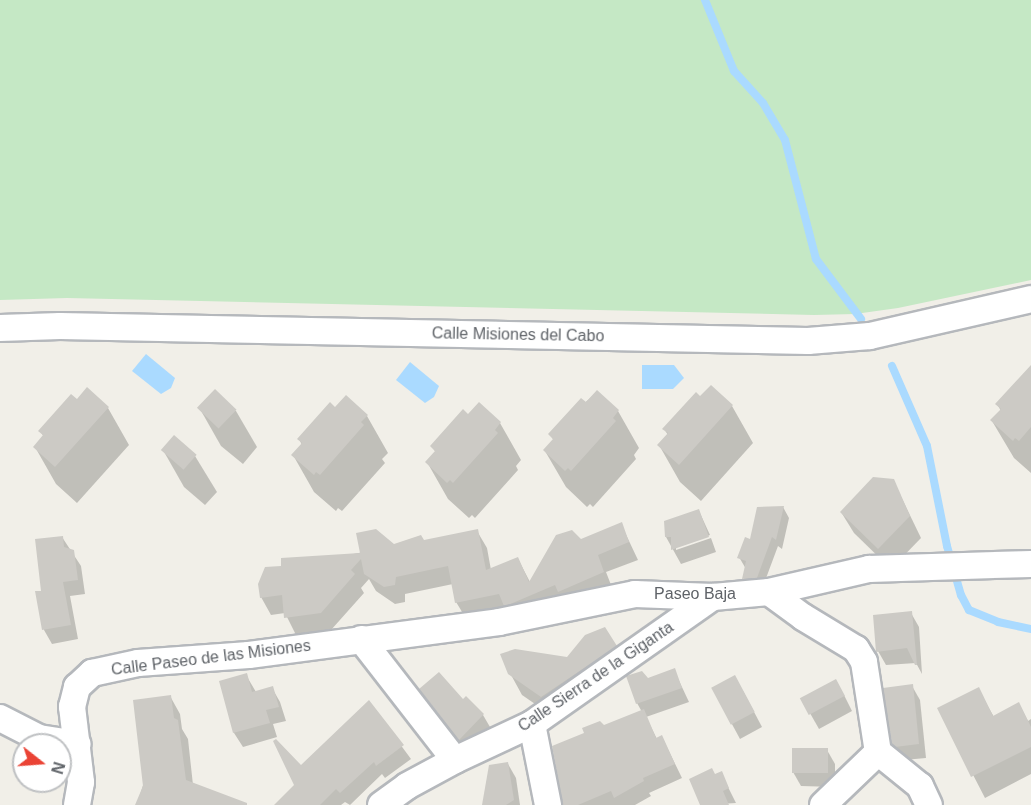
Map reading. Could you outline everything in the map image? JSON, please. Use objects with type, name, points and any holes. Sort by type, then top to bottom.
[{"type":"street","name":"Calle Misiones del Cabo","points":[[0,328],[72,326],[808,341],[870,336],[1031,299]]},
{"type":"street","name":"Paseo Baja","points":[[361,639],[499,622],[634,594],[713,597],[769,592],[869,569],[1031,564]]},
{"type":"street","points":[[769,592],[803,617],[856,649],[864,662],[878,752],[920,786],[929,805]]},
{"type":"street","name":"Calle Sierra de la Giganta","points":[[381,805],[407,786],[455,760],[532,724],[713,597]]},
{"type":"street","points":[[361,639],[455,760]]},
{"type":"street","name":"Calle Paseo de las Misiones","points":[[78,805],[81,782],[72,707],[77,687],[92,673],[138,663],[249,655],[361,639]]},
{"type":"street","points":[[2,714],[39,738],[78,744]]},
{"type":"street","points":[[532,724],[548,805]]},
{"type":"street","points":[[822,805],[878,752]]},
{"type":"green space","points":[[0,0],[1031,0],[1031,280],[898,308],[855,314],[814,315],[67,298],[0,300]]},
{"type":"water","points":[[146,354],[175,378],[171,388],[161,394],[132,371]]},
{"type":"water","points":[[410,362],[439,386],[434,397],[425,403],[396,380]]},
{"type":"water","points":[[642,365],[674,365],[684,378],[673,389],[642,389]]},
{"type":"building","points":[[1031,365],[1031,427],[1019,441],[1015,438],[1013,441],[990,420],[1001,409],[995,404]]},
{"type":"building","points":[[711,385],[733,405],[679,465],[657,445],[668,433],[662,429],[696,392],[700,396]]},
{"type":"building","points":[[87,387],[109,407],[55,467],[33,447],[43,435],[38,431],[71,394],[77,399]]},
{"type":"building","points":[[215,389],[237,410],[219,429],[197,408]]},
{"type":"building","points":[[597,390],[619,410],[613,418],[616,421],[571,471],[568,468],[565,471],[543,450],[553,439],[548,434],[581,398],[586,402]]},
{"type":"building","points":[[346,395],[368,415],[361,422],[364,425],[320,475],[316,472],[314,475],[291,455],[302,443],[297,439],[330,402],[335,407]]},
{"type":"building","points":[[479,402],[501,422],[495,430],[498,433],[453,483],[450,480],[447,483],[425,462],[435,451],[430,446],[463,409],[468,414]]},
{"type":"building","points":[[174,435],[197,455],[184,470],[161,450]]},
{"type":"building","points":[[873,477],[894,479],[910,516],[878,549],[840,512]]},
{"type":"building","points":[[784,506],[776,540],[772,537],[757,578],[742,579],[746,561],[737,558],[745,537],[750,539],[757,507]]},
{"type":"building","points":[[699,509],[709,537],[671,550],[671,537],[665,537],[664,521]]},
{"type":"building","points":[[622,522],[629,542],[598,555],[604,572],[558,592],[555,585],[504,606],[499,594],[455,603],[448,566],[396,577],[395,585],[384,587],[364,574],[361,559],[351,570],[355,574],[321,613],[284,618],[282,595],[260,598],[258,584],[265,567],[281,566],[281,558],[360,553],[356,533],[376,529],[394,544],[421,535],[424,540],[478,529],[486,570],[518,557],[529,582],[556,535],[572,530],[581,539]]},
{"type":"building","points":[[63,536],[64,547],[74,550],[78,580],[63,582],[71,625],[42,630],[35,591],[41,591],[35,539]]},
{"type":"building","points":[[912,611],[917,665],[907,648],[876,652],[873,615]]},
{"type":"building","points":[[605,627],[617,646],[541,697],[508,674],[500,654],[515,649],[567,657],[585,635]]},
{"type":"building","points":[[675,668],[682,688],[636,704],[626,676],[642,671],[648,678]]},
{"type":"building","points":[[439,672],[463,699],[466,696],[484,714],[459,740],[419,689]]},
{"type":"building","points":[[247,673],[252,692],[273,686],[279,707],[266,710],[270,723],[233,733],[219,681]]},
{"type":"building","points":[[735,675],[755,712],[731,725],[711,688]]},
{"type":"building","points":[[836,679],[845,696],[809,715],[800,698]]},
{"type":"building","points":[[913,684],[919,744],[895,747],[892,744],[883,688]]},
{"type":"building","points":[[979,687],[993,716],[1019,702],[1031,727],[1031,747],[971,777],[937,708]]},
{"type":"building","points":[[171,695],[174,718],[178,720],[186,780],[247,803],[247,805],[135,805],[143,786],[133,700]]},
{"type":"building","points":[[369,700],[404,745],[376,766],[374,762],[340,793],[336,789],[320,805],[274,805],[294,785],[273,741],[276,739],[301,765]]},
{"type":"building","points":[[644,709],[656,738],[662,735],[675,764],[643,778],[644,781],[614,798],[611,791],[578,805],[563,805],[552,746],[584,733],[582,728],[600,721],[604,725]]},
{"type":"building","points":[[792,748],[828,748],[828,773],[792,773]]},
{"type":"building","points":[[508,762],[514,800],[506,805],[482,805],[489,765]]},
{"type":"building","points":[[712,768],[715,774],[722,771],[729,788],[723,791],[729,805],[700,805],[689,779]]},
{"type":"waterway","points":[[705,0],[734,71],[763,103],[785,140],[816,259],[861,319]]},
{"type":"waterway","points":[[892,366],[927,446],[947,546],[961,595],[969,610],[998,622],[1031,629]]}]
